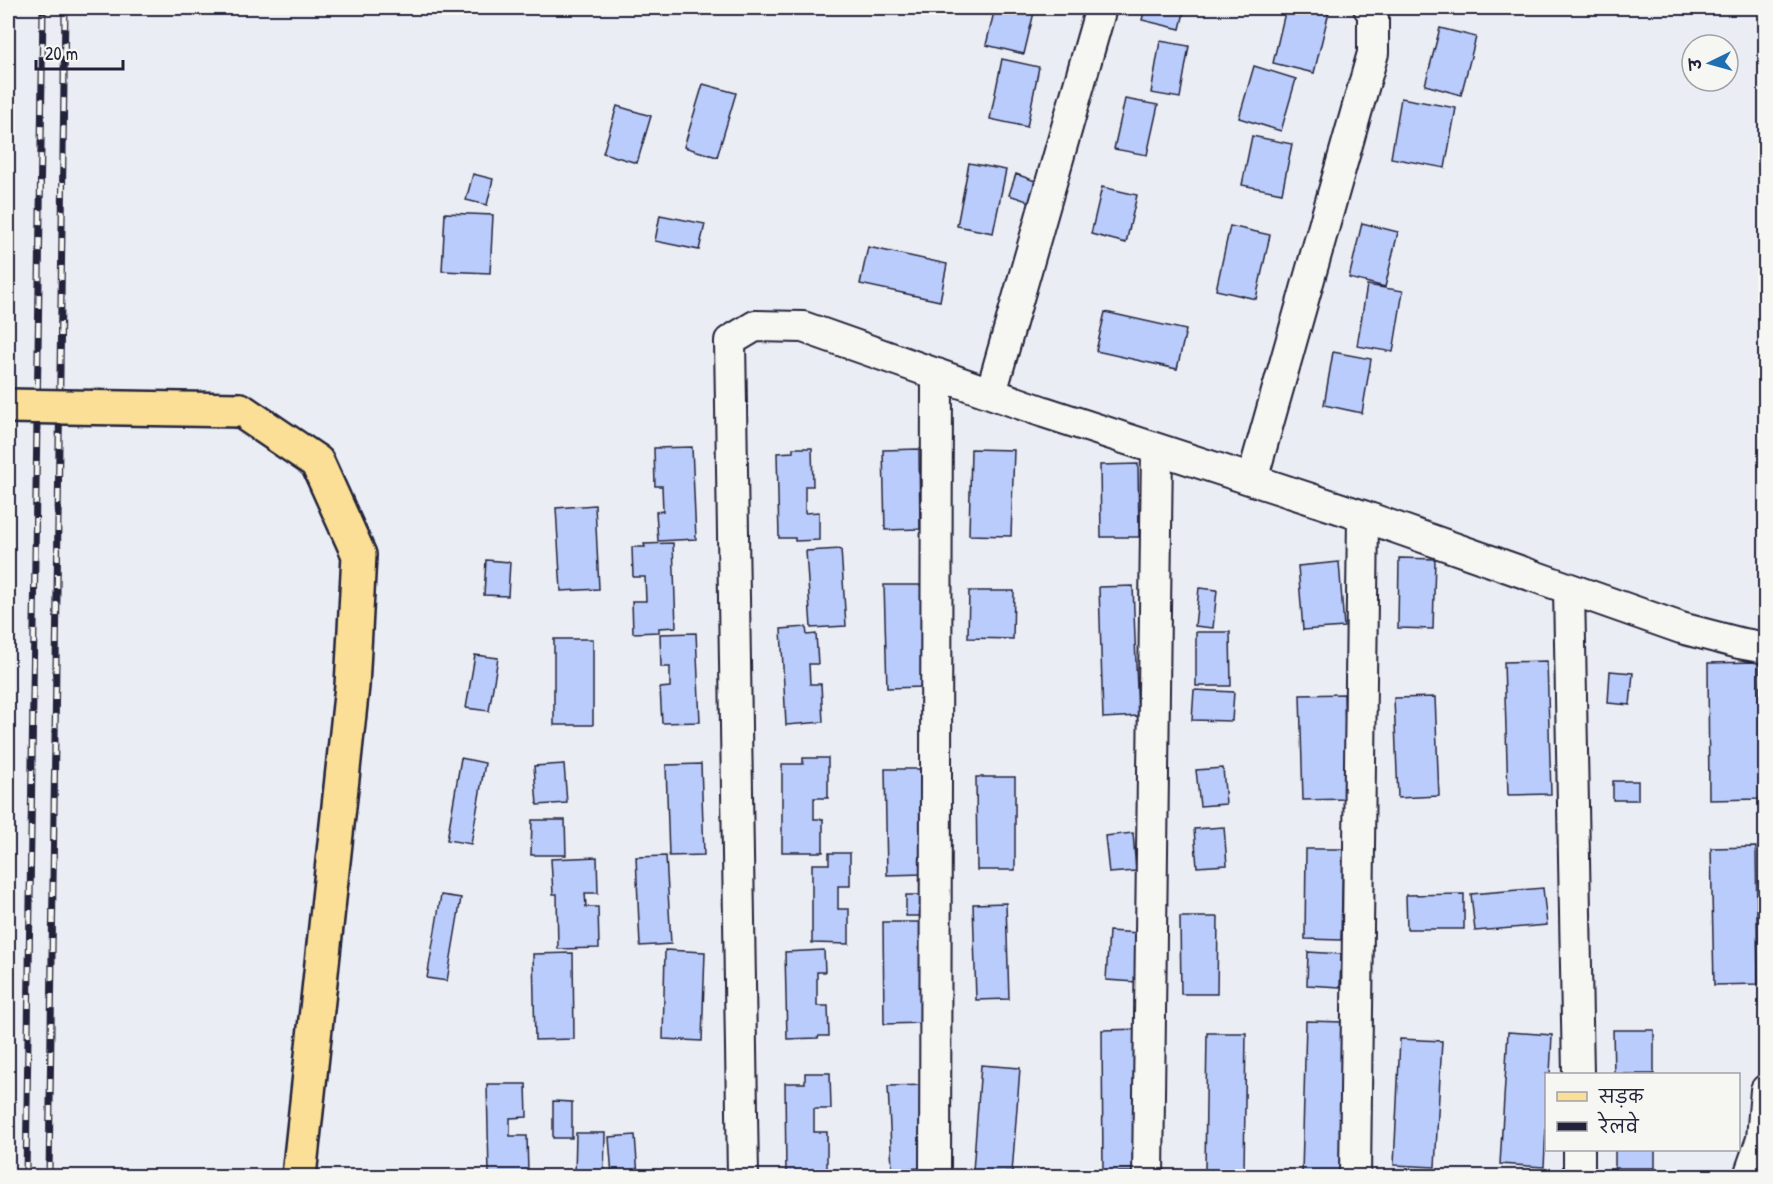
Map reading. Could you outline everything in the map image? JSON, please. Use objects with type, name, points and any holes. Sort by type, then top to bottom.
[{"type":"main road","points":[[8,406],[240,410],[317,462],[359,555],[352,686],[299,1176]]},
{"type":"street","points":[[991,393],[1101,8]]},
{"type":"street","points":[[1252,480],[1373,53],[1373,10],[1369,8]]},
{"type":"street","points":[[743,1176],[730,341],[755,326],[803,327],[991,393],[1363,516],[1681,628],[1766,648]]},
{"type":"street","points":[[934,1176],[937,374]]},
{"type":"street","points":[[1148,1176],[1157,448]]},
{"type":"street","points":[[1355,1176],[1363,516]]},
{"type":"street","points":[[1569,589],[1578,1073]]},
{"type":"street","points":[[1749,1176],[1764,1138],[1766,1090]]},
{"type":"street","points":[[1579,1151],[1580,1176]]},
{"type":"building","points":[[995,8],[1035,8],[1024,54],[986,45]]},
{"type":"building","points":[[1145,8],[1185,8],[1180,29],[1142,20]]},
{"type":"building","points":[[1286,8],[1330,8],[1314,73],[1273,63]]},
{"type":"building","points":[[1440,28],[1476,37],[1461,95],[1425,85]]},
{"type":"building","points":[[1160,41],[1189,46],[1180,98],[1151,93]]},
{"type":"building","points":[[1002,59],[1039,67],[1027,127],[990,119]]},
{"type":"building","points":[[1254,66],[1296,79],[1281,131],[1239,118]]},
{"type":"building","points":[[703,84],[736,93],[717,157],[684,147]]},
{"type":"building","points":[[1401,98],[1456,108],[1445,168],[1391,158]]},
{"type":"building","points":[[1125,99],[1158,105],[1147,155],[1114,149]]},
{"type":"building","points":[[617,106],[651,116],[637,163],[603,153]]},
{"type":"building","points":[[1252,136],[1292,144],[1282,193],[1242,185]]},
{"type":"building","points":[[969,163],[1006,170],[993,233],[957,226]]},
{"type":"building","points":[[473,174],[493,179],[487,205],[466,200]]},
{"type":"building","points":[[1016,174],[1046,185],[1039,205],[1009,195]]},
{"type":"building","points":[[1102,187],[1137,195],[1126,243],[1091,234]]},
{"type":"building","points":[[445,213],[493,215],[490,273],[442,271]]},
{"type":"building","points":[[660,215],[705,224],[699,250],[655,241]]},
{"type":"building","points":[[1362,223],[1398,232],[1385,287],[1349,278]]},
{"type":"building","points":[[1230,226],[1270,235],[1256,299],[1216,290]]},
{"type":"building","points":[[868,247],[947,264],[940,301],[860,284]]},
{"type":"building","points":[[1367,285],[1403,291],[1393,352],[1357,346]]},
{"type":"building","points":[[1105,312],[1186,330],[1177,369],[1096,351]]},
{"type":"building","points":[[1333,352],[1371,359],[1362,413],[1324,405]]},
{"type":"building","points":[[692,447],[696,539],[658,541],[656,512],[663,511],[662,486],[655,486],[654,448]]},
{"type":"building","points":[[793,448],[812,448],[813,486],[805,486],[805,513],[819,512],[819,540],[795,541],[795,538],[779,538],[777,453],[793,452]]},
{"type":"building","points":[[919,449],[920,529],[885,530],[883,450]]},
{"type":"building","points":[[971,449],[1014,450],[1011,536],[969,535]]},
{"type":"building","points":[[1138,464],[1139,537],[1101,537],[1100,465]]},
{"type":"building","points":[[595,505],[599,589],[561,591],[556,508]]},
{"type":"building","points":[[673,543],[676,627],[659,628],[659,632],[633,633],[632,601],[646,601],[645,577],[633,577],[632,547],[645,547],[644,544]]},
{"type":"building","points":[[841,549],[846,626],[811,628],[806,551]]},
{"type":"building","points":[[1399,558],[1435,559],[1433,629],[1398,628]]},
{"type":"building","points":[[486,560],[510,562],[508,596],[484,595]]},
{"type":"building","points":[[1339,562],[1344,627],[1303,630],[1298,566]]},
{"type":"building","points":[[884,585],[922,585],[924,687],[887,688]]},
{"type":"building","points":[[1133,586],[1138,716],[1103,718],[1099,587]]},
{"type":"building","points":[[1199,588],[1217,590],[1213,628],[1195,626]]},
{"type":"building","points":[[969,591],[1014,591],[1013,639],[968,638]]},
{"type":"building","points":[[806,627],[807,635],[816,634],[818,664],[809,664],[810,684],[821,684],[823,722],[786,725],[781,629]]},
{"type":"building","points":[[1196,632],[1230,632],[1231,686],[1196,686]]},
{"type":"building","points":[[696,633],[700,722],[662,723],[660,688],[670,687],[670,667],[661,667],[660,634]]},
{"type":"building","points":[[554,639],[593,639],[593,725],[554,725]]},
{"type":"building","points":[[475,655],[498,658],[489,711],[466,708]]},
{"type":"building","points":[[1547,661],[1551,794],[1508,795],[1504,662]]},
{"type":"building","points":[[1759,662],[1761,799],[1709,800],[1708,663]]},
{"type":"building","points":[[1610,671],[1633,673],[1630,705],[1608,703]]},
{"type":"building","points":[[1194,690],[1234,692],[1232,721],[1192,720]]},
{"type":"building","points":[[1344,694],[1347,799],[1303,800],[1300,695]]},
{"type":"building","points":[[1435,697],[1439,796],[1398,798],[1394,698]]},
{"type":"building","points":[[461,758],[485,763],[471,844],[447,840]]},
{"type":"building","points":[[803,758],[828,758],[828,798],[814,798],[814,819],[823,819],[823,852],[782,852],[782,764],[803,764]]},
{"type":"building","points":[[564,764],[567,803],[537,805],[534,766]]},
{"type":"building","points":[[701,764],[704,855],[669,856],[666,765]]},
{"type":"building","points":[[1223,768],[1226,804],[1200,806],[1196,770]]},
{"type":"building","points":[[885,769],[922,769],[924,874],[887,875]]},
{"type":"building","points":[[976,777],[1015,777],[1015,870],[977,870]]},
{"type":"building","points":[[1613,781],[1638,781],[1638,800],[1613,800]]},
{"type":"building","points":[[532,820],[565,820],[566,855],[531,855]]},
{"type":"building","points":[[1224,827],[1227,865],[1197,867],[1194,829]]},
{"type":"building","points":[[1133,833],[1136,871],[1109,873],[1105,836]]},
{"type":"building","points":[[1756,847],[1758,984],[1714,985],[1711,848]]},
{"type":"building","points":[[1306,849],[1343,849],[1341,940],[1305,939]]},
{"type":"building","points":[[829,853],[850,853],[850,886],[838,886],[838,909],[849,909],[849,944],[812,943],[812,864],[829,864]]},
{"type":"building","points":[[666,856],[671,944],[640,946],[636,857]]},
{"type":"building","points":[[597,857],[598,893],[585,893],[586,907],[598,907],[599,948],[558,949],[557,894],[553,894],[551,859]]},
{"type":"building","points":[[1543,888],[1547,925],[1475,931],[1471,894]]},
{"type":"building","points":[[1464,894],[1464,929],[1407,929],[1406,895]]},
{"type":"building","points":[[441,895],[461,898],[447,981],[427,978]]},
{"type":"building","points":[[906,895],[922,895],[922,916],[906,916]]},
{"type":"building","points":[[1006,903],[1009,999],[976,1000],[973,904]]},
{"type":"building","points":[[1180,917],[1218,917],[1217,994],[1181,994]]},
{"type":"building","points":[[883,922],[923,922],[924,1023],[884,1024]]},
{"type":"building","points":[[1109,931],[1139,933],[1136,982],[1106,980]]},
{"type":"building","points":[[665,950],[705,952],[702,1041],[663,1039]]},
{"type":"building","points":[[824,950],[825,972],[817,972],[817,1006],[828,1006],[829,1036],[787,1039],[785,952]]},
{"type":"building","points":[[1308,952],[1341,954],[1340,987],[1307,985]]},
{"type":"building","points":[[573,953],[574,1039],[535,1040],[533,954]]},
{"type":"building","points":[[1306,1021],[1344,1022],[1340,1174],[1302,1173]]},
{"type":"building","points":[[1142,1029],[1143,1172],[1103,1172],[1102,1030]]},
{"type":"building","points":[[1613,1030],[1654,1030],[1654,1073],[1614,1073]]},
{"type":"building","points":[[1508,1032],[1552,1035],[1550,1073],[1545,1073],[1544,1167],[1500,1164]]},
{"type":"building","points":[[1207,1033],[1246,1033],[1244,1171],[1205,1170]]},
{"type":"building","points":[[1400,1039],[1442,1041],[1435,1167],[1394,1165]]},
{"type":"building","points":[[981,1065],[1020,1068],[1012,1173],[973,1171]]},
{"type":"building","points":[[805,1073],[830,1073],[831,1109],[814,1109],[814,1132],[827,1132],[827,1175],[786,1174],[785,1083],[805,1083]]},
{"type":"building","points":[[487,1084],[526,1084],[527,1117],[510,1118],[510,1136],[527,1136],[528,1173],[489,1174]]},
{"type":"building","points":[[927,1085],[931,1168],[892,1169],[888,1086]]},
{"type":"building","points":[[553,1101],[572,1102],[572,1138],[553,1138]]},
{"type":"building","points":[[576,1133],[605,1133],[604,1176],[575,1176]]},
{"type":"building","points":[[635,1135],[638,1176],[612,1176],[609,1137]]},
{"type":"building","points":[[1615,1151],[1655,1151],[1655,1168],[1615,1168]]},
{"type":"railway","points":[[26,1176],[43,8]]},
{"type":"railway","points":[[49,1176],[65,8]]}]
